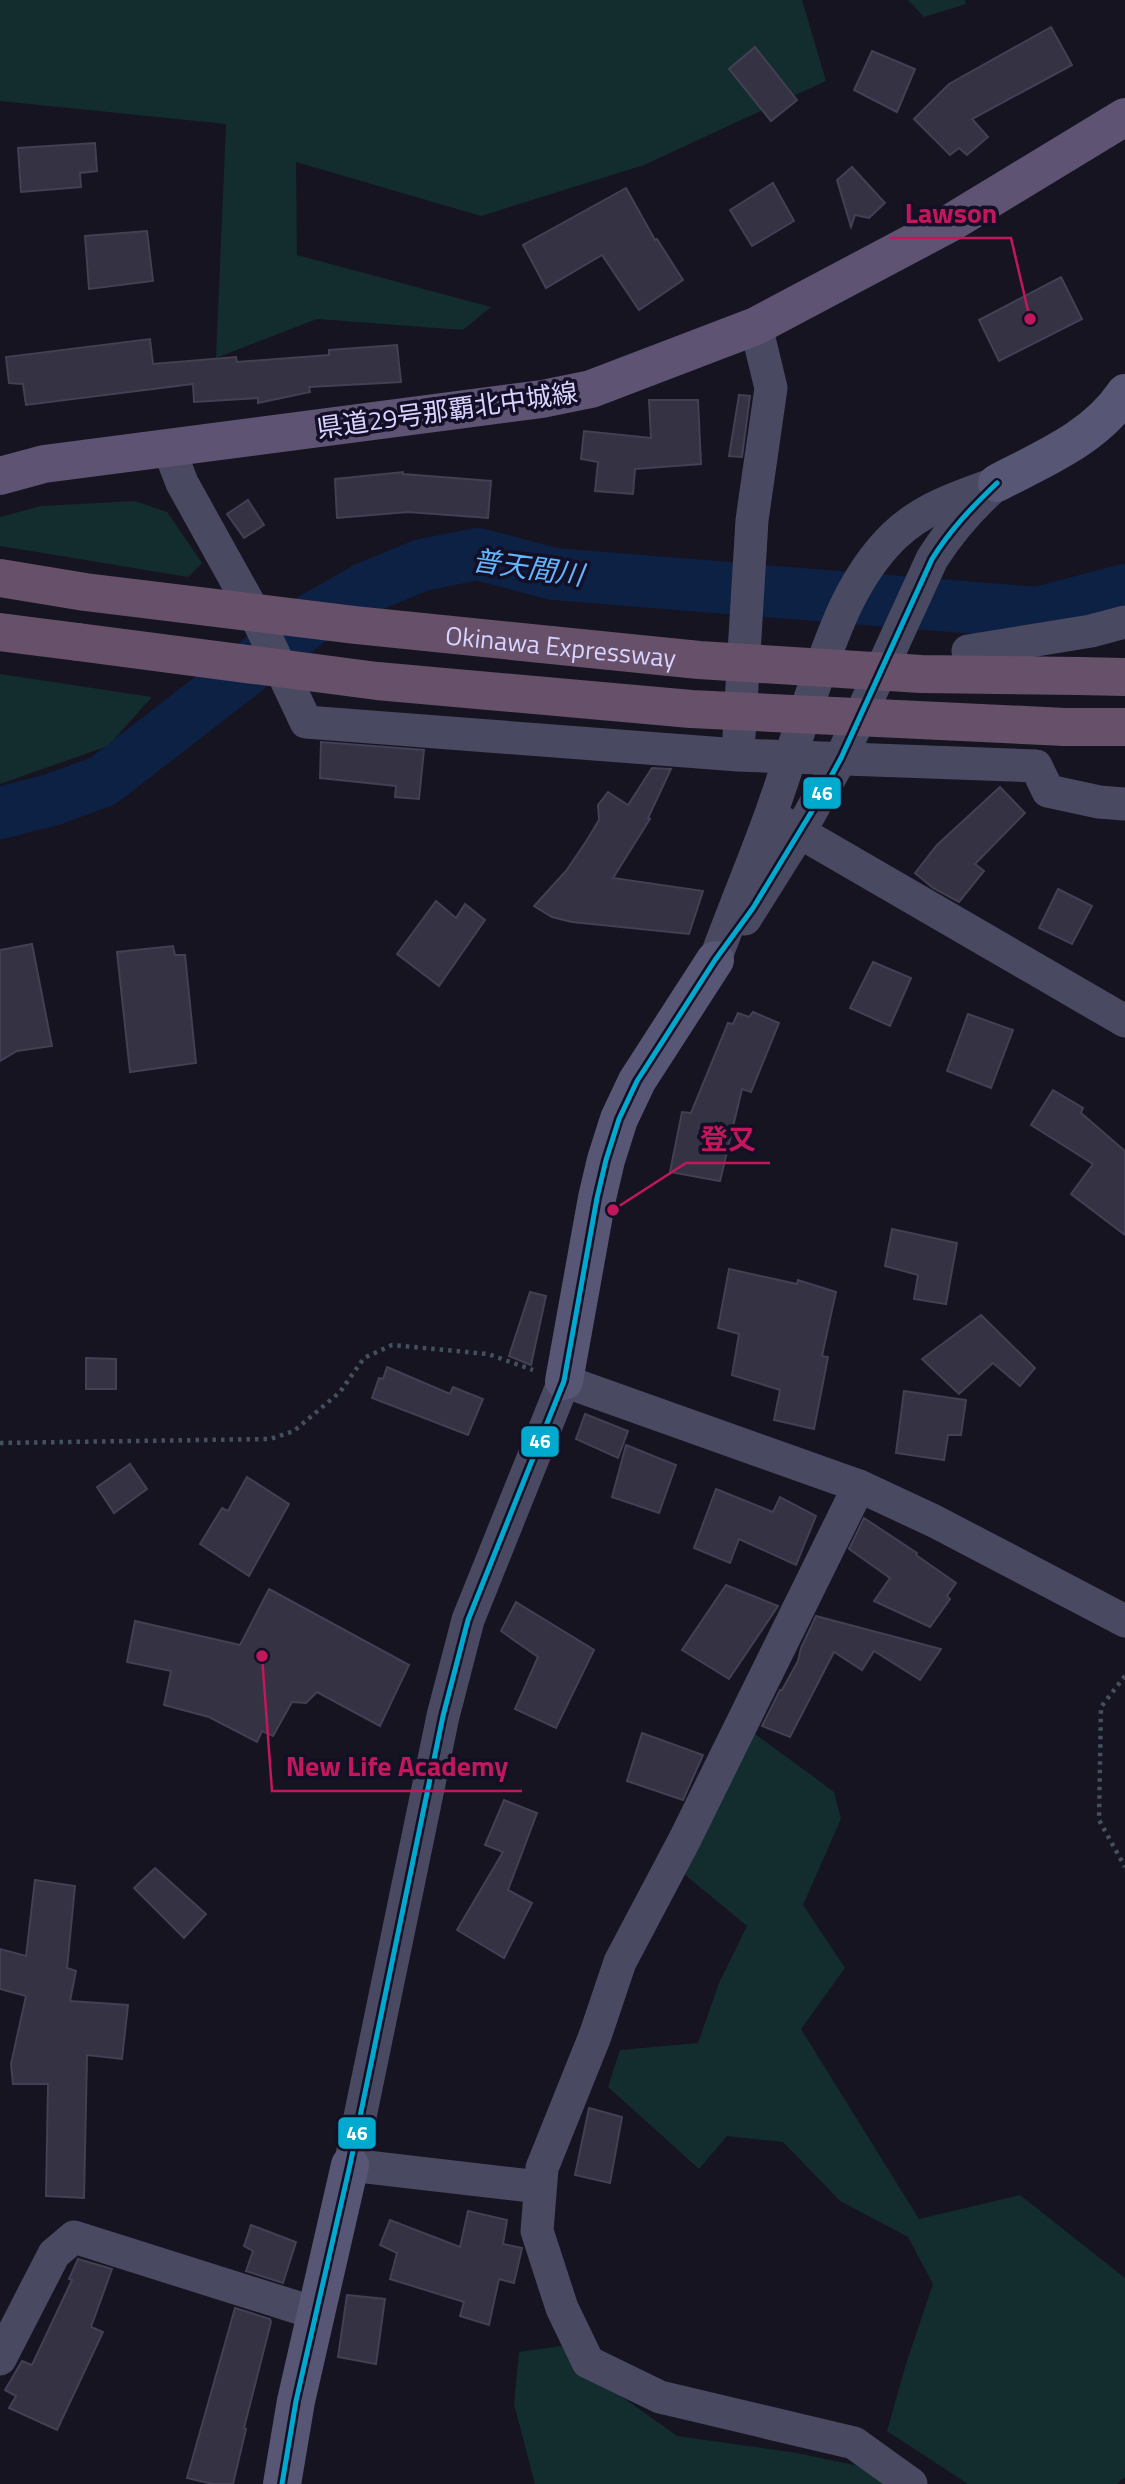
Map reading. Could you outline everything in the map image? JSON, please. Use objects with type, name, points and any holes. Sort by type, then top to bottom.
[{"type":"highway","name":"Okinawa Expressway","points":[[0,578],[85,592],[355,625],[699,660],[921,674],[1125,677]]},
{"type":"highway","name":"Okinawa Expressway","points":[[0,632],[377,681],[691,709],[1065,727],[1125,727]]},
{"type":"main road","name":"県道29号那覇北中城線","points":[[0,476],[44,464],[542,399],[591,389],[756,326],[952,222],[1125,117]]},
{"type":"street","points":[[738,755],[752,520],[771,388],[756,326]]},
{"type":"street","points":[[715,960],[771,815],[829,645],[844,607],[861,575],[895,535],[919,516],[950,500],[997,483],[1071,445],[1097,424],[1125,393]]},
{"type":"street","points":[[169,449],[182,483],[257,618],[306,722],[738,755],[1036,766],[1048,791],[1099,802],[1125,804]]},
{"type":"street","points":[[282,2484],[296,2401],[350,2165],[443,1716],[465,1632],[564,1381],[597,1198],[619,1119],[637,1081],[715,960],[753,908],[841,758],[932,559],[946,537],[997,483]]},
{"type":"street","points":[[968,652],[1091,631],[1125,622]]},
{"type":"street","points":[[771,815],[1125,1021]]},
{"type":"street","points":[[564,1381],[859,1486],[1125,1621]]},
{"type":"street","points":[[859,1486],[685,1839],[620,1962],[595,2036],[542,2168],[537,2231],[562,2308],[588,2362],[660,2397],[854,2443],[911,2484]]},
{"type":"street","points":[[350,2165],[540,2187]]},
{"type":"street","points":[[0,2360],[54,2253],[74,2236],[318,2314]]},
{"type":"path","points":[[0,1443],[270,1440],[294,1431],[340,1392],[364,1358],[392,1345],[488,1354],[564,1381]]},
{"type":"path","points":[[1125,1676],[1101,1707],[1099,1820],[1125,1867]]},
{"type":"green space","points":[[0,0],[802,0],[826,81],[644,165],[481,216],[296,162],[297,255],[491,307],[463,330],[317,319],[216,358],[226,124],[0,101]]},
{"type":"green space","points":[[908,0],[965,0],[966,4],[924,17]]},
{"type":"green space","points":[[135,501],[167,512],[202,563],[188,577],[0,546],[0,517],[41,506]]},
{"type":"green space","points":[[0,674],[152,697],[108,746],[0,784]]},
{"type":"green space","points":[[754,1733],[834,1792],[841,1819],[803,1905],[845,1968],[801,2029],[919,2219],[1020,2195],[1125,2278],[1125,2477],[1117,2484],[968,2484],[887,2431],[933,2284],[908,2237],[840,2201],[783,2142],[727,2136],[699,2169],[608,2087],[620,2050],[698,2043],[719,1983],[747,1926],[678,1869]]},
{"type":"green space","points":[[561,2346],[589,2373],[677,2436],[791,2452],[899,2474],[916,2484],[535,2484],[514,2404],[519,2352]]},
{"type":"building","points":[[1051,27],[1072,65],[972,119],[988,137],[967,155],[959,148],[950,155],[914,119],[949,84]]},
{"type":"building","points":[[755,47],[797,100],[771,121],[729,69]]},
{"type":"building","points":[[872,51],[915,69],[897,112],[854,90]]},
{"type":"building","points":[[95,143],[97,171],[80,173],[81,187],[21,192],[18,148]]},
{"type":"building","points":[[852,167],[885,203],[869,218],[855,215],[851,227],[837,180]]},
{"type":"building","points":[[773,183],[794,221],[752,246],[730,210]]},
{"type":"building","points":[[626,188],[655,240],[657,239],[683,280],[639,310],[602,255],[546,288],[523,245]]},
{"type":"building","points":[[147,231],[153,281],[89,289],[85,236]]},
{"type":"building","points":[[1061,277],[1082,319],[999,361],[979,320]]},
{"type":"building","points":[[150,339],[153,364],[236,357],[237,362],[329,355],[329,350],[397,345],[401,382],[309,387],[310,392],[258,403],[258,398],[194,402],[193,384],[26,405],[23,384],[9,383],[6,357]]},
{"type":"building","points":[[739,395],[750,396],[742,457],[729,456]]},
{"type":"building","points":[[649,400],[698,400],[701,464],[635,469],[633,494],[595,491],[598,462],[581,459],[584,431],[651,438]]},
{"type":"building","points":[[403,472],[491,481],[488,518],[408,512],[337,518],[335,479]]},
{"type":"building","points":[[248,500],[264,525],[244,538],[227,514]]},
{"type":"building","points":[[321,742],[424,750],[419,799],[395,797],[396,786],[320,778]]},
{"type":"building","points":[[652,768],[671,769],[648,818],[650,819],[613,878],[703,891],[689,934],[572,922],[552,917],[534,906],[566,871],[587,840],[599,820],[598,805],[608,792],[628,805]]},
{"type":"building","points":[[1000,787],[1025,813],[975,864],[984,871],[959,902],[933,888],[915,873],[937,845]]},
{"type":"building","points":[[1058,889],[1092,906],[1072,944],[1039,928]]},
{"type":"building","points":[[436,901],[456,918],[465,904],[485,920],[439,986],[397,954]]},
{"type":"building","points":[[32,944],[52,1046],[17,1051],[0,1061],[0,950]]},
{"type":"building","points":[[173,946],[175,955],[185,955],[196,1063],[130,1072],[117,952]]},
{"type":"building","points":[[873,962],[911,978],[890,1026],[850,1008]]},
{"type":"building","points":[[753,1012],[779,1023],[751,1092],[742,1089],[720,1181],[670,1172],[682,1112],[691,1113],[728,1023],[733,1024],[738,1013],[749,1017]]},
{"type":"building","points":[[968,1014],[1013,1030],[991,1088],[947,1071]]},
{"type":"building","points":[[1053,1090],[1083,1108],[1081,1113],[1125,1151],[1125,1235],[1071,1194],[1093,1164],[1031,1125]]},
{"type":"building","points":[[892,1229],[957,1243],[946,1304],[914,1299],[918,1275],[885,1266]]},
{"type":"building","points":[[729,1269],[797,1284],[798,1280],[836,1292],[822,1356],[828,1357],[814,1429],[774,1420],[780,1390],[732,1375],[739,1334],[718,1328]]},
{"type":"building","points":[[530,1292],[546,1296],[531,1365],[509,1356]]},
{"type":"building","points":[[981,1315],[1035,1368],[1020,1386],[993,1363],[959,1394],[922,1359]]},
{"type":"building","points":[[86,1358],[116,1359],[116,1389],[86,1389]]},
{"type":"building","points":[[387,1367],[450,1394],[453,1387],[483,1399],[468,1435],[372,1398],[379,1378],[383,1379]]},
{"type":"building","points":[[904,1391],[966,1400],[961,1435],[948,1435],[944,1460],[896,1453]]},
{"type":"building","points":[[585,1414],[628,1431],[618,1458],[576,1439]]},
{"type":"building","points":[[626,1445],[676,1465],[659,1513],[612,1497]]},
{"type":"building","points":[[130,1464],[147,1489],[114,1513],[97,1487]]},
{"type":"building","points":[[247,1477],[289,1504],[249,1576],[200,1544],[222,1508],[228,1511]]},
{"type":"building","points":[[716,1489],[773,1512],[780,1497],[816,1516],[796,1565],[739,1539],[730,1563],[694,1548]]},
{"type":"building","points":[[864,1518],[956,1583],[947,1596],[950,1599],[930,1627],[874,1601],[890,1578],[849,1549]]},
{"type":"building","points":[[726,1585],[778,1606],[729,1679],[682,1650]]},
{"type":"building","points":[[269,1589],[409,1665],[380,1726],[317,1692],[306,1703],[292,1702],[273,1736],[262,1731],[257,1742],[209,1717],[164,1705],[171,1671],[127,1662],[135,1621],[240,1645]]},
{"type":"building","points":[[516,1602],[594,1650],[556,1728],[515,1709],[538,1657],[501,1631]]},
{"type":"building","points":[[816,1616],[941,1649],[920,1680],[874,1651],[862,1670],[834,1652],[790,1737],[762,1726],[798,1661]]},
{"type":"building","points":[[642,1733],[703,1755],[683,1800],[627,1781]]},
{"type":"building","points":[[504,1800],[537,1813],[508,1890],[532,1903],[504,1958],[457,1930],[503,1852],[485,1845]]},
{"type":"building","points":[[155,1868],[206,1914],[184,1938],[134,1888]]},
{"type":"building","points":[[35,1880],[75,1886],[67,1968],[76,1971],[70,2001],[128,2005],[122,2059],[87,2055],[84,2198],[46,2196],[48,2084],[13,2084],[11,2064],[26,1996],[0,1989],[0,1949],[26,1956]]},
{"type":"building","points":[[589,2108],[622,2117],[610,2183],[575,2175]]},
{"type":"building","points":[[468,2211],[507,2220],[503,2244],[522,2248],[514,2283],[499,2279],[489,2325],[460,2316],[464,2302],[390,2279],[397,2253],[380,2245],[390,2220],[460,2247]]},
{"type":"building","points":[[251,2225],[296,2242],[283,2283],[246,2271],[253,2251],[244,2246]]},
{"type":"building","points":[[78,2259],[112,2269],[91,2327],[103,2332],[57,2430],[9,2408],[16,2396],[5,2390],[22,2361],[32,2365],[72,2280],[69,2279]]},
{"type":"building","points":[[347,2295],[385,2299],[376,2364],[338,2357]]},
{"type":"building","points":[[235,2308],[270,2319],[271,2322],[233,2484],[213,2484],[187,2478]]},
{"type":"waterway","name":"普天間川","points":[[0,813],[54,799],[103,781],[312,619],[366,588],[422,565],[478,554],[554,574],[1038,613],[1125,590]]},
{"type":"transit line","name":"46","points":[[282,2484],[296,2401],[350,2165],[443,1716],[468,1620],[564,1381],[597,1198],[619,1119],[637,1081],[715,960],[753,908],[812,811],[841,758],[932,559],[962,519],[997,483]]},
{"type":"place","name":"Lawson","points":[[1030,319]]},
{"type":"place","name":"登又","points":[[613,1210]]},
{"type":"place","name":"New Life Academy","points":[[262,1656]]}]
